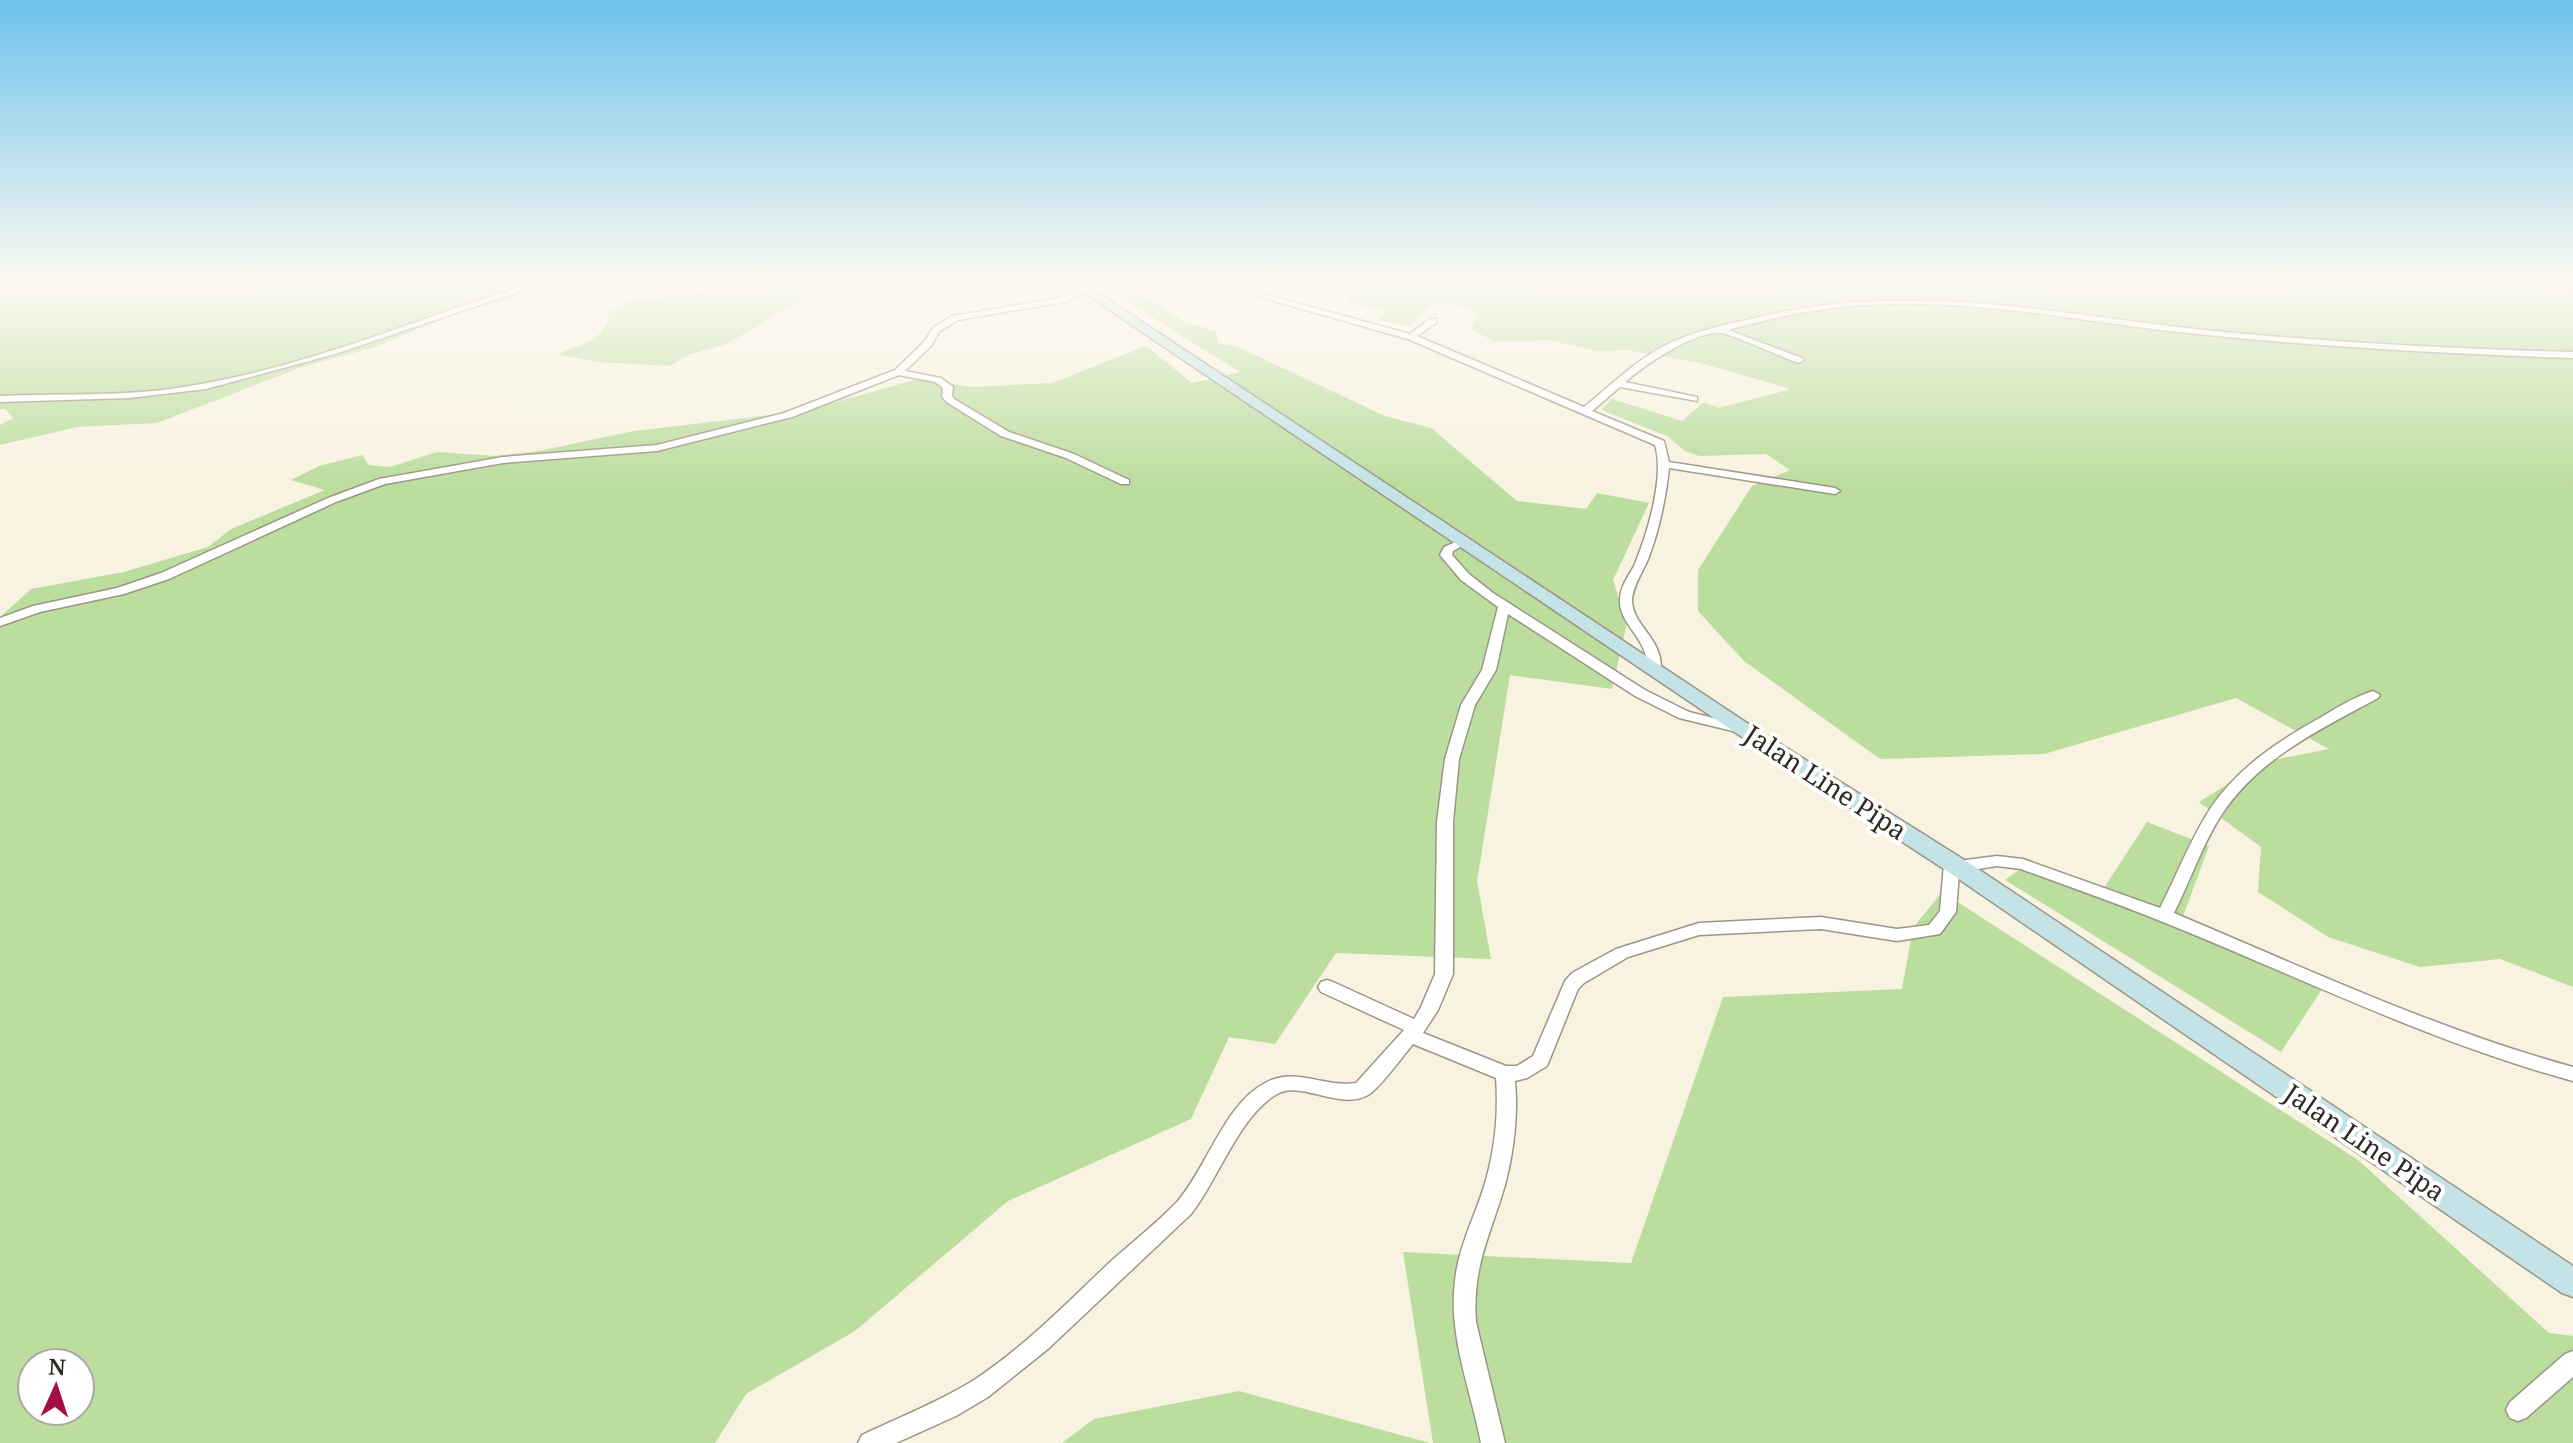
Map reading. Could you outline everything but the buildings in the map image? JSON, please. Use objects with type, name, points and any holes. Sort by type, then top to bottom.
[{"type":"main road","name":"Jalan Line Pipa","points":[[1179,351],[1743,729],[1955,865],[2573,1283]]},
{"type":"street","points":[[0,399],[150,394],[207,386],[329,351]]},
{"type":"street","points":[[0,622],[165,576],[332,500],[383,481],[481,463],[679,444],[788,415],[898,372],[920,351]]},
{"type":"street","points":[[1445,351],[1660,443],[1664,450],[1663,464],[1650,538],[1626,597],[1630,613],[1653,646],[1654,667]]},
{"type":"street","points":[[1586,411],[1661,351]]},
{"type":"street","points":[[1776,351],[1799,360]]},
{"type":"street","points":[[2461,351],[2573,355]]},
{"type":"street","points":[[898,372],[938,380],[948,387],[947,397],[951,401],[1005,434],[1070,456],[1125,482]]},
{"type":"street","points":[[1621,384],[1694,399]]},
{"type":"street","points":[[1663,464],[1835,491]]},
{"type":"street","points":[[1465,541],[1448,549],[1449,559],[1476,587],[1504,606],[1668,708],[1684,715],[1743,729]]},
{"type":"street","points":[[870,1443],[959,1402],[995,1378],[1047,1335],[1174,1219],[1198,1193],[1237,1125],[1267,1090],[1283,1083],[1341,1092],[1362,1089],[1414,1032],[1434,1000],[1444,974],[1447,933],[1445,822],[1456,738],[1468,705],[1489,670],[1504,606]]},
{"type":"street","points":[[2164,916],[2202,837],[2237,785],[2304,732],[2373,695]]},
{"type":"street","points":[[1327,987],[1505,1074],[1520,1073],[1540,1061],[1571,986],[1578,978],[1622,953],[1671,935],[1699,929],[1821,923],[1897,935],[1934,930],[1948,912],[1955,865],[1997,861],[2023,864],[2164,916],[2436,1030],[2573,1074]]},
{"type":"street","points":[[1493,1443],[1465,1329],[1465,1282],[1479,1224],[1495,1183],[1506,1115],[1505,1074]]},
{"type":"street","points":[[2518,1410],[2573,1362]]},
{"type":"green space","points":[[0,351],[360,351],[299,368],[157,423],[77,427],[0,445],[0,425],[13,418],[5,409],[0,409]]},
{"type":"green space","points":[[565,351],[700,351],[670,366],[598,362],[558,354]]},
{"type":"green space","points":[[1132,351],[1153,351],[1192,383],[1240,372],[1207,351],[1247,351],[1385,416],[1431,428],[1517,501],[1586,509],[1597,493],[1649,503],[1613,580],[1627,623],[1612,689],[1510,675],[1477,881],[1491,959],[1336,953],[1275,1044],[1229,1037],[1191,1119],[1008,1201],[855,1331],[746,1394],[715,1443],[0,1443],[0,617],[31,589],[124,572],[208,547],[231,529],[325,490],[291,480],[319,466],[362,455],[369,465],[390,467],[437,452],[495,456],[539,451],[634,431],[779,414],[821,406],[918,379],[972,387],[1052,383]]},
{"type":"green space","points":[[1635,351],[2573,351],[2573,987],[2500,959],[2420,967],[2328,937],[2258,892],[2261,847],[2199,802],[2263,762],[2329,749],[2236,698],[2044,754],[1880,759],[1744,661],[1698,611],[1698,570],[1752,486],[1790,470],[1766,454],[1699,456],[1685,451],[1667,436],[1601,410],[1612,399],[1682,421],[1704,402],[1719,408],[1791,389],[1700,363]]},
{"type":"green space","points":[[2147,822],[2209,846],[2182,919],[2322,989],[2281,1052],[2005,880],[2027,864],[2102,891]]},
{"type":"green space","points":[[1942,892],[2358,1160],[2549,1333],[2573,1336],[2573,1443],[1433,1443],[1403,1252],[1631,1263],[1723,997],[1902,989],[1913,928]]},
{"type":"green space","points":[[1239,1391],[1430,1443],[1062,1443],[1094,1419]]}]
